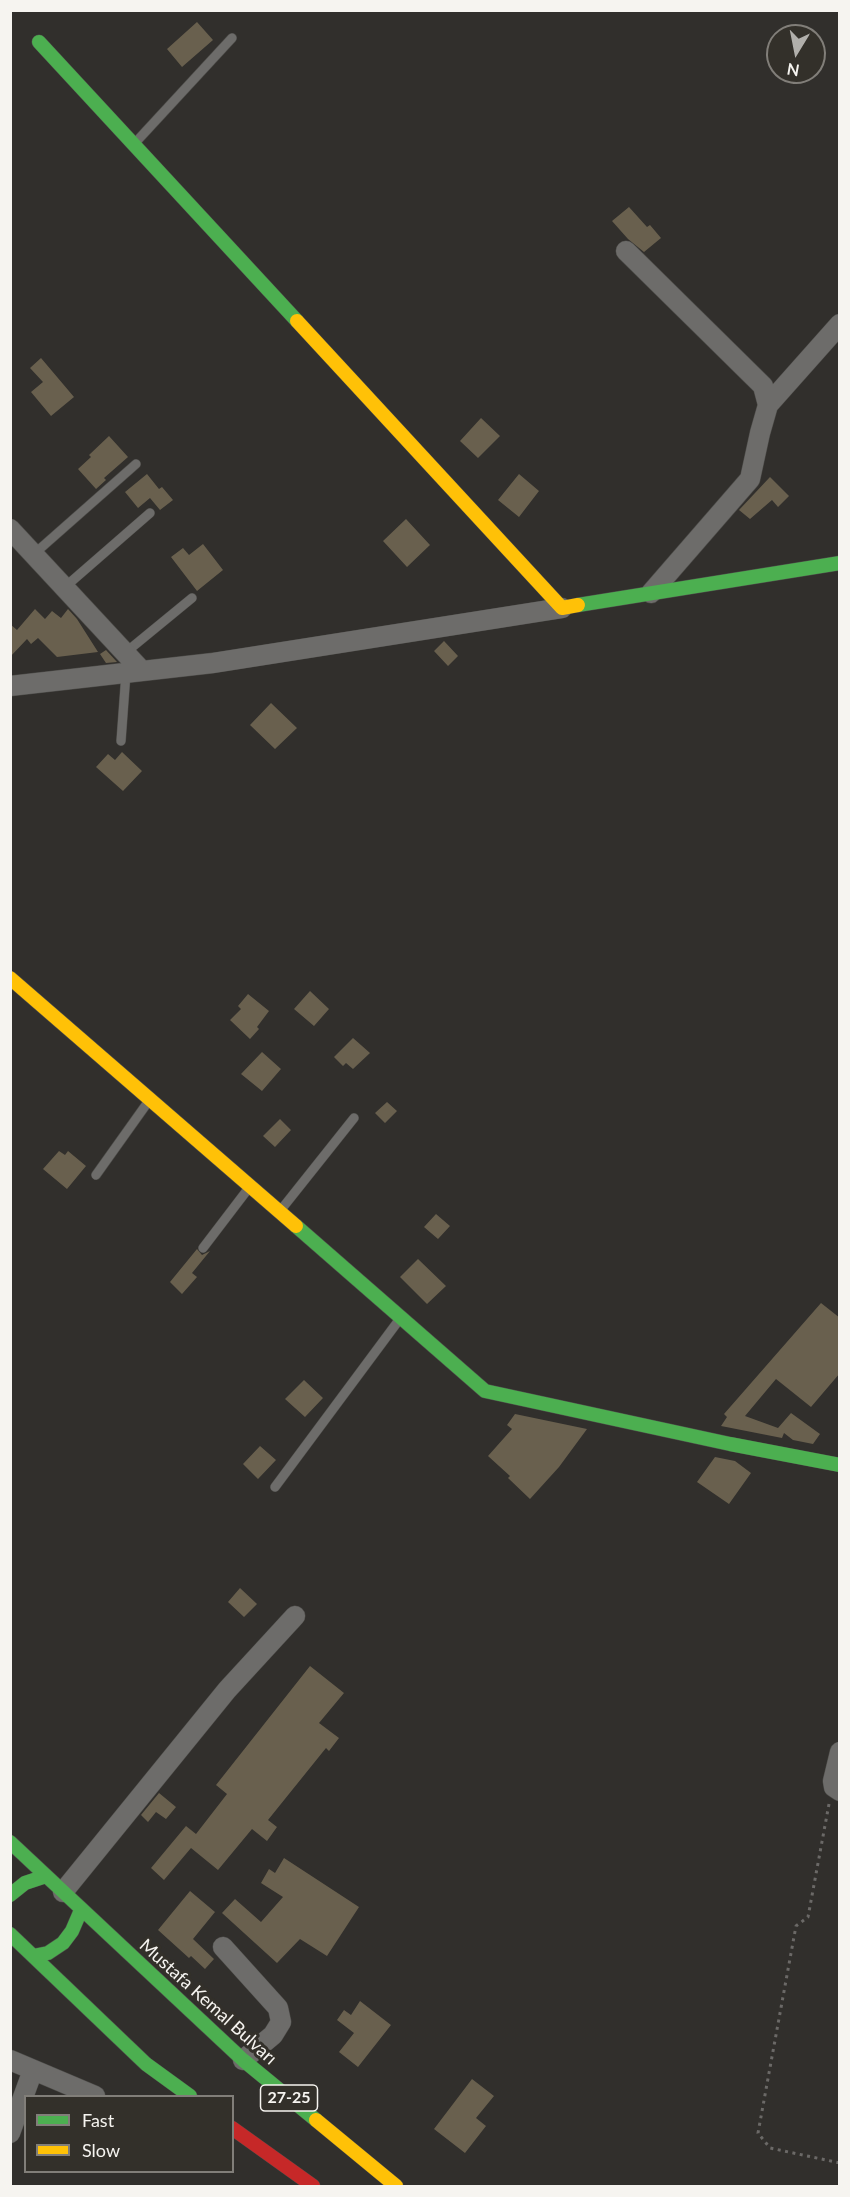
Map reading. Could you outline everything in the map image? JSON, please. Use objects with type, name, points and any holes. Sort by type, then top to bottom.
[{"type":"main road","points":[[39,42],[562,608],[840,563]]},
{"type":"main road","points":[[10,978],[485,1391],[730,1444],[840,1465]]},
{"type":"main road","name":"Mustafa Kemal Bulvarı","points":[[10,1842],[243,2060],[396,2187]]},
{"type":"main road","points":[[10,1895],[25,1883],[46,1876]]},
{"type":"main road","points":[[33,1956],[48,1953],[63,1942],[72,1930],[81,1910]]},
{"type":"main road","points":[[13,1941],[33,1956],[146,2064],[187,2095]]},
{"type":"main road","points":[[234,2129],[313,2187]]},
{"type":"street","points":[[626,251],[763,386],[768,405]]},
{"type":"street","points":[[651,593],[750,479],[768,405],[840,324]]},
{"type":"street","points":[[10,528],[125,653],[134,672]]},
{"type":"street","points":[[10,686],[213,663],[562,608]]},
{"type":"street","points":[[63,1892],[227,1690],[295,1616]]},
{"type":"street","points":[[836,1786],[840,1752]]},
{"type":"street","points":[[223,1947],[278,2008],[280,2015],[281,2022],[273,2035],[243,2060]]},
{"type":"street","points":[[10,2060],[90,2095]]},
{"type":"street","points":[[10,2133],[33,2070]]},
{"type":"lane","points":[[134,145],[232,38]]},
{"type":"lane","points":[[34,554],[136,464]]},
{"type":"lane","points":[[64,587],[150,513]]},
{"type":"lane","points":[[125,653],[192,598]]},
{"type":"lane","points":[[121,741],[134,672]]},
{"type":"lane","points":[[96,1175],[150,1100]]},
{"type":"lane","points":[[279,1213],[354,1118]]},
{"type":"lane","points":[[203,1248],[250,1187]]},
{"type":"lane","points":[[275,1487],[401,1318]]},
{"type":"path","points":[[836,1786],[808,1917],[796,1926],[758,2133],[770,2148],[840,2163]]},
{"type":"building","points":[[197,22],[213,40],[182,67],[167,49]]},
{"type":"building","points":[[629,207],[647,227],[650,225],[661,238],[644,252],[612,221]]},
{"type":"building","points":[[41,358],[74,397],[51,416],[31,392],[43,382],[30,368]]},
{"type":"building","points":[[481,418],[500,436],[478,458],[460,441]]},
{"type":"building","points":[[109,436],[128,457],[104,478],[106,480],[96,489],[78,469]]},
{"type":"building","points":[[147,474],[159,489],[162,487],[173,500],[160,510],[150,498],[138,508],[125,492]]},
{"type":"building","points":[[519,474],[539,491],[519,517],[498,500]]},
{"type":"building","points":[[770,477],[789,496],[778,507],[772,500],[750,519],[739,510]]},
{"type":"building","points":[[406,519],[430,545],[407,567],[383,541]]},
{"type":"building","points":[[203,544],[223,570],[197,591],[171,557],[183,548],[189,555]]},
{"type":"building","points":[[35,609],[45,619],[52,611],[61,618],[68,609],[98,652],[57,657],[38,638],[31,644],[27,639],[10,657],[10,624],[17,630]]},
{"type":"building","points":[[444,641],[458,656],[448,666],[434,651]]},
{"type":"building","points":[[106,650],[117,662],[106,663],[100,654]]},
{"type":"building","points":[[271,703],[297,728],[275,749],[250,725]]},
{"type":"building","points":[[122,752],[142,771],[123,791],[96,767],[108,754],[115,760]]},
{"type":"building","points":[[310,991],[329,1009],[314,1026],[294,1009]]},
{"type":"building","points":[[248,994],[269,1011],[257,1027],[259,1029],[250,1039],[230,1020],[241,1009],[238,1006]]},
{"type":"building","points":[[353,1038],[370,1053],[353,1069],[346,1063],[343,1066],[334,1057]]},
{"type":"building","points":[[262,1052],[281,1069],[262,1091],[241,1074]]},
{"type":"building","points":[[387,1102],[397,1111],[385,1123],[375,1113]]},
{"type":"building","points":[[280,1119],[291,1130],[275,1147],[263,1136]]},
{"type":"building","points":[[59,1151],[65,1155],[68,1151],[86,1166],[67,1189],[43,1169]]},
{"type":"building","points":[[436,1214],[450,1226],[438,1239],[424,1227]]},
{"type":"building","points":[[197,1249],[202,1255],[210,1251],[192,1273],[197,1277],[182,1294],[170,1282]]},
{"type":"building","points":[[418,1259],[446,1286],[427,1304],[400,1277]]},
{"type":"building","points":[[821,1303],[840,1318],[840,1373],[811,1407],[776,1379],[745,1416],[778,1428],[791,1413],[820,1434],[813,1444],[793,1440],[784,1433],[782,1438],[721,1426],[727,1417],[724,1414]]},
{"type":"building","points":[[304,1380],[323,1398],[305,1417],[285,1399]]},
{"type":"building","points":[[515,1414],[587,1429],[559,1467],[530,1499],[488,1456],[512,1429],[507,1425]]},
{"type":"building","points":[[260,1446],[276,1460],[258,1479],[243,1464]]},
{"type":"building","points":[[715,1457],[735,1461],[751,1473],[729,1504],[697,1482]]},
{"type":"building","points":[[240,1588],[257,1604],[244,1617],[228,1602]]},
{"type":"building","points":[[310,1666],[344,1693],[319,1723],[339,1738],[329,1751],[326,1748],[268,1820],[277,1827],[267,1841],[252,1829],[218,1870],[191,1848],[164,1880],[151,1868],[186,1826],[196,1834],[227,1794],[216,1785]]},
{"type":"building","points":[[159,1793],[176,1807],[166,1819],[156,1812],[148,1822],[141,1815]]},
{"type":"building","points":[[284,1858],[359,1907],[327,1956],[300,1939],[277,1963],[222,1913],[235,1899],[261,1922],[283,1897],[261,1883],[269,1869],[275,1873]]},
{"type":"building","points":[[190,1891],[215,1912],[193,1939],[214,1959],[205,1969],[158,1930]]},
{"type":"building","points":[[360,2001],[391,2025],[358,2067],[339,2052],[354,2033],[337,2020],[344,2010],[351,2015]]},
{"type":"building","points":[[472,2079],[494,2096],[476,2118],[486,2126],[465,2153],[434,2129]]},
{"type":"traffic: fast","points":[[39,42],[297,321]]},
{"type":"traffic: fast","points":[[578,605],[840,563]]},
{"type":"traffic: fast","points":[[296,1226],[485,1391],[730,1444],[840,1465]]},
{"type":"traffic: fast","points":[[10,1842],[243,2060],[316,2120]]},
{"type":"traffic: fast","points":[[10,1895],[25,1883],[46,1876]]},
{"type":"traffic: fast","points":[[33,1956],[48,1953],[63,1943],[72,1931],[81,1910]]},
{"type":"traffic: fast","points":[[10,1934],[146,2064],[189,2095]]},
{"type":"traffic: slow","points":[[297,321],[562,608],[578,605]]},
{"type":"traffic: slow","points":[[10,978],[296,1226]]},
{"type":"traffic: slow","points":[[316,2120],[396,2186]]},
{"type":"traffic: jam","points":[[234,2129],[313,2186]]}]
